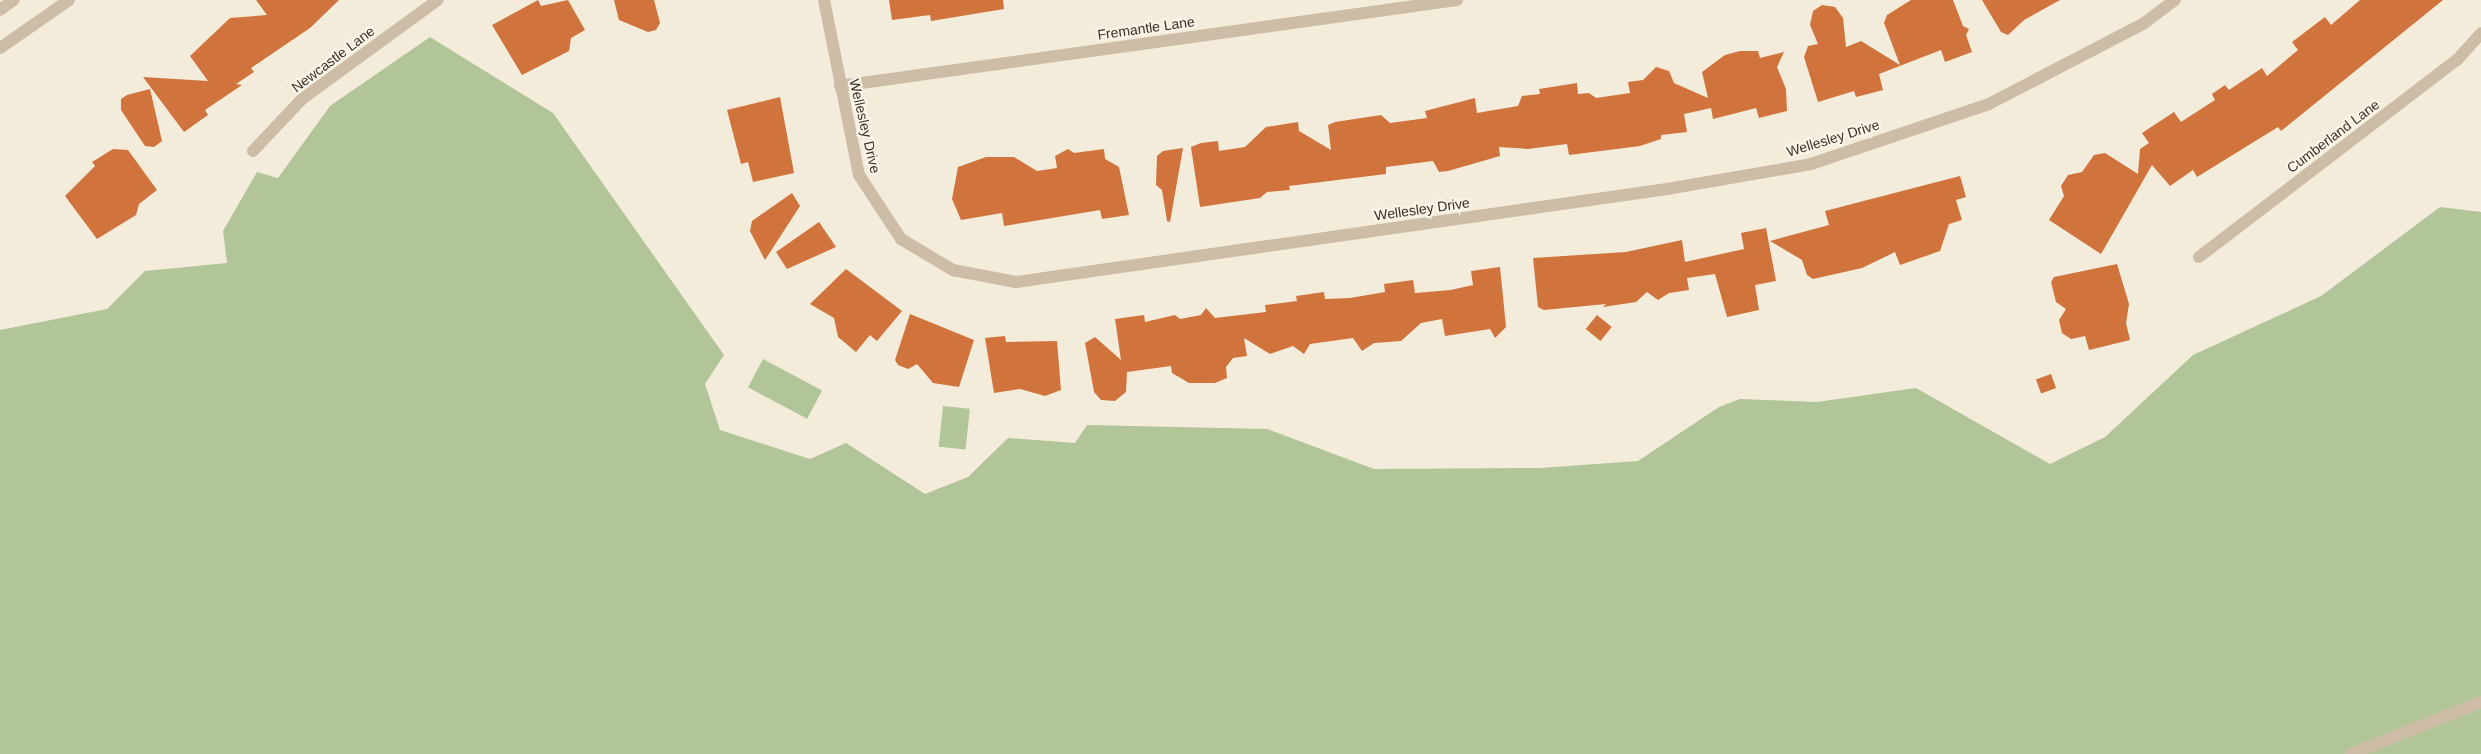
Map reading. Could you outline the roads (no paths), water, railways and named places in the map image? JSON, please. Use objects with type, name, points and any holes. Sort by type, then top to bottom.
[{"type":"street","points":[[0,10],[14,0]]},
{"type":"street","points":[[0,48],[69,0]]},
{"type":"street","name":"Newcastle Lane","points":[[253,151],[302,99],[438,0]]},
{"type":"street","name":"Wellesley Drive","points":[[824,0],[859,175],[901,239],[953,270],[1016,282],[1667,190],[1811,164],[1989,104],[2143,24],[2175,0]]},
{"type":"street","name":"Fremantle Lane","points":[[840,86],[1457,0]]},
{"type":"street","name":"Cumberland Lane","points":[[2199,257],[2457,60],[2481,33]]},
{"type":"street","points":[[2351,754],[2481,702]]}]
